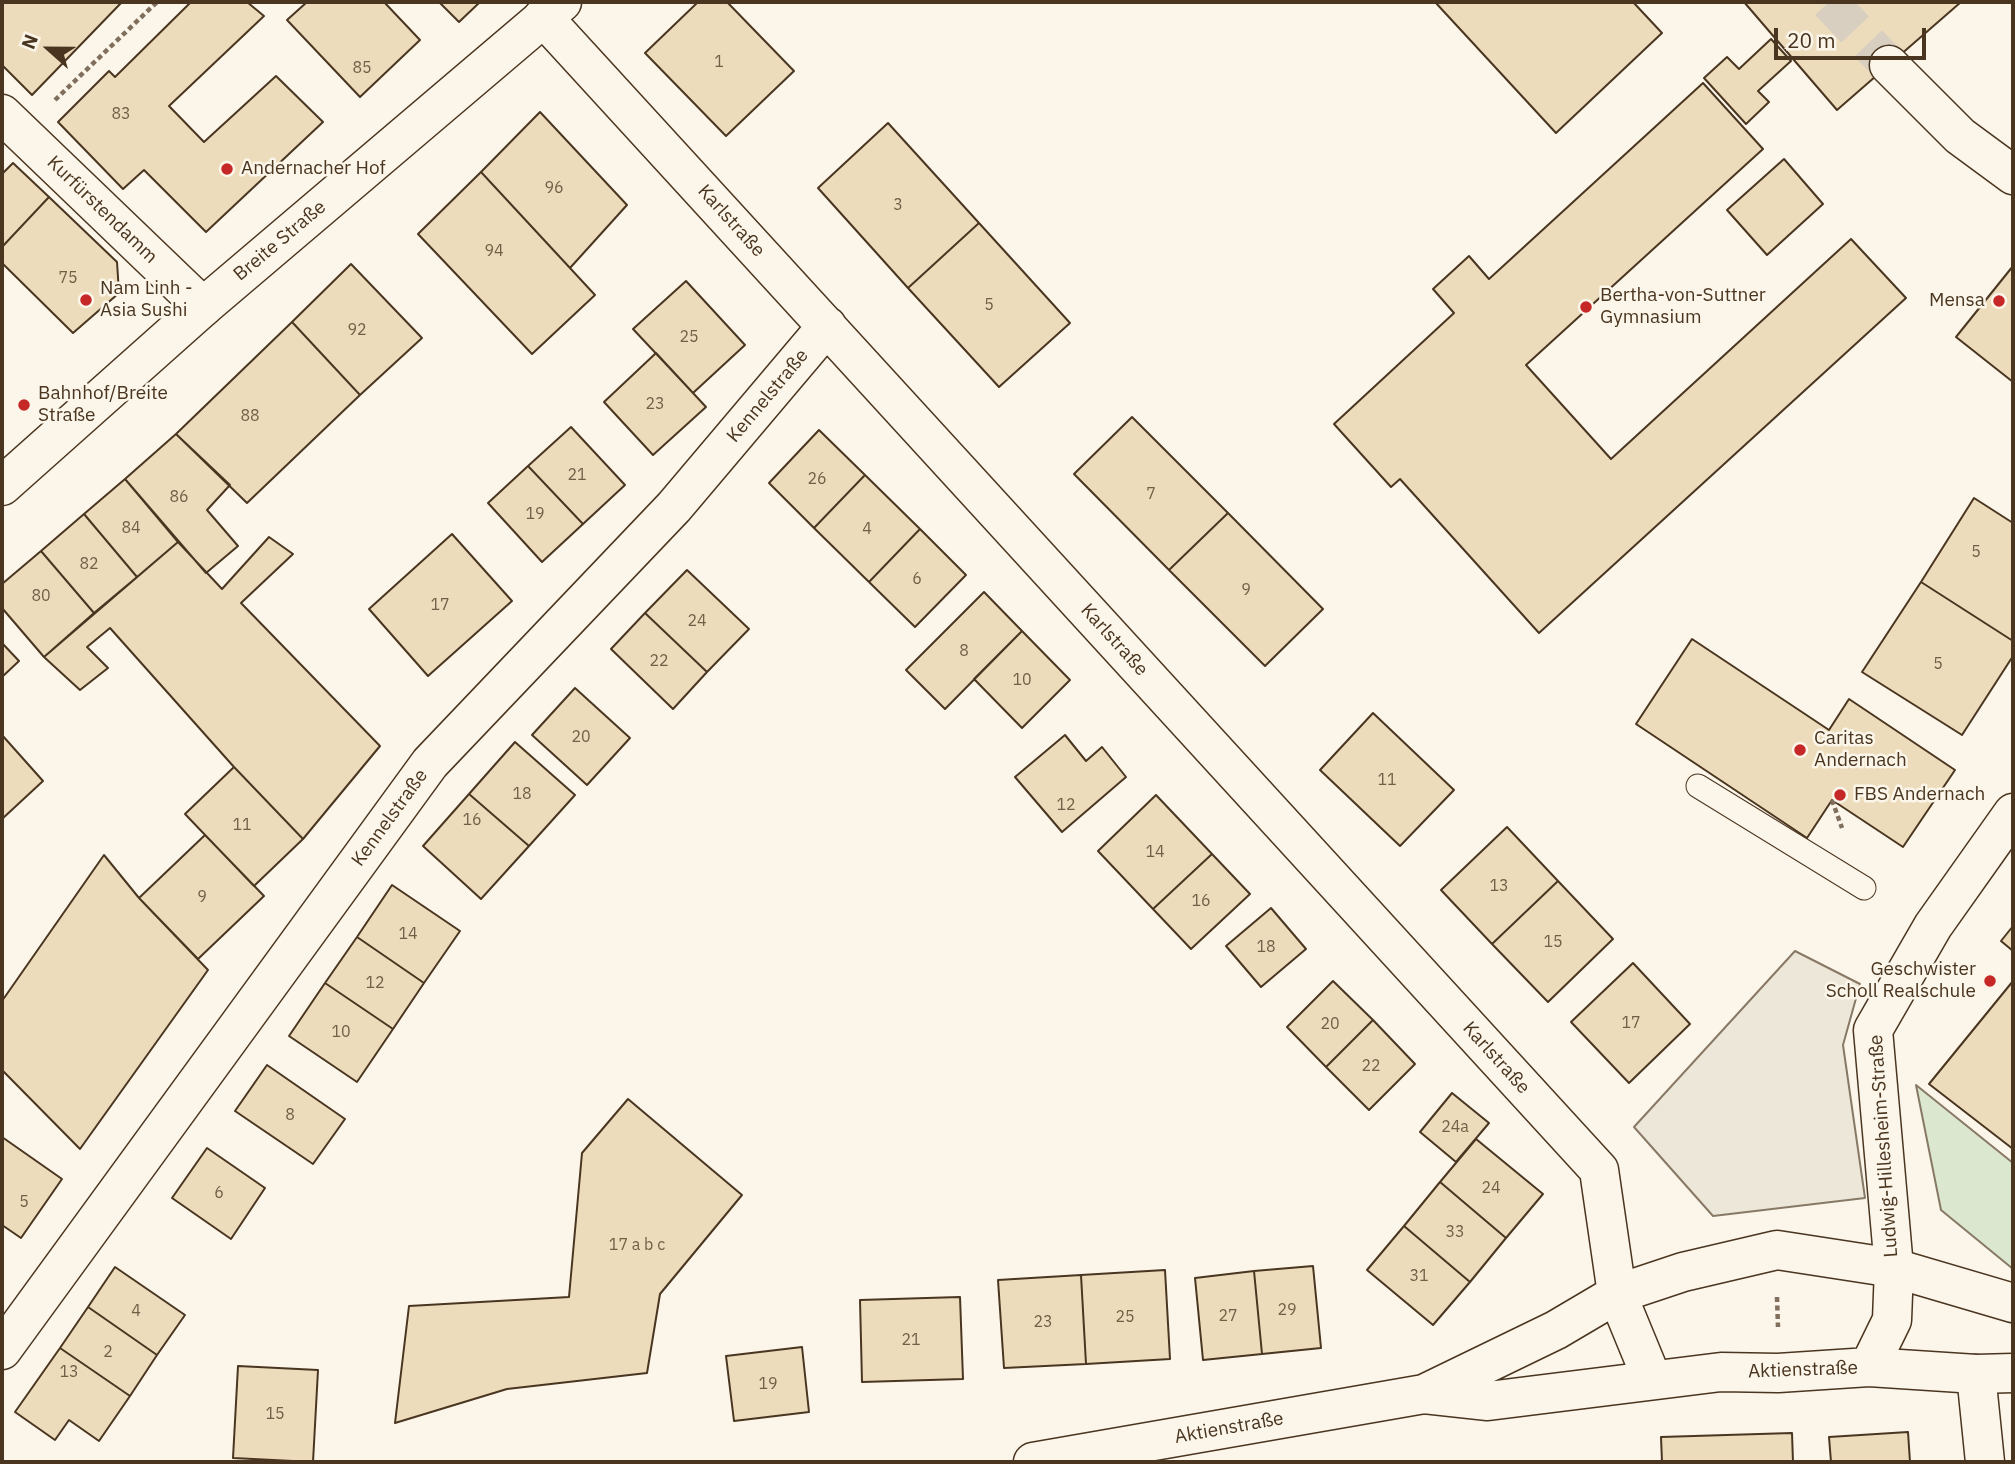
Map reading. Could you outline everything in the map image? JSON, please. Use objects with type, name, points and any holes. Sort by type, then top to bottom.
[{"type":"street","name":"Breite Straße","points":[[2,486],[203,307],[553,9]]},
{"type":"street","name":"Karlstraße","points":[[553,9],[827,326],[1599,1170],[1617,1294]]},
{"type":"street","points":[[1889,65],[1960,135],[2013,175]]},
{"type":"street","name":"Kurfürstendamm","points":[[6,118],[203,307]]},
{"type":"street","name":"Kennelstraße","points":[[2,1350],[430,763],[674,507],[827,326]]},
{"type":"street","name":"Ludwig-Hillesheim-Straße","points":[[1894,1268],[1873,1030],[1933,926],[2013,813]]},
{"type":"street","name":"Aktienstraße","points":[[1033,1462],[1424,1394],[1556,1330],[1617,1294],[1682,1272],[1777,1250],[1894,1268],[2013,1303]]},
{"type":"street","name":"Aktienstraße","points":[[1869,1367],[1892,1320],[1894,1268]]},
{"type":"street","points":[[1617,1294],[1652,1379]]},
{"type":"street","name":"Aktienstraße","points":[[1424,1394],[1488,1401],[1721,1372],[1778,1373],[1869,1367],[1976,1374],[2013,1373]]},
{"type":"street","points":[[1976,1374],[1985,1462]]},
{"type":"lane","points":[[1698,786],[1864,888]]},
{"type":"path","points":[[6,118],[157,2]]},
{"type":"path","points":[[1777,1250],[1778,1373]]},
{"type":"green space","points":[[1916,1085],[2013,1163],[2013,1269],[1941,1210]]},
{"type":"shaded area","points":[[1795,951],[1860,984],[1843,1045],[1865,1198],[1713,1216],[1634,1127]]},
{"type":"building","points":[[2,2],[122,2],[32,95],[2,65]]},
{"type":"building","points":[[191,2],[247,2],[264,16],[169,106],[204,142],[276,76],[323,122],[206,232],[144,170],[123,189],[58,122],[109,71],[115,77]]},
{"type":"building","points":[[307,2],[384,2],[420,40],[360,97],[287,20]]},
{"type":"building","points":[[439,2],[480,2],[459,22]]},
{"type":"building","points":[[698,2],[727,2],[794,71],[726,136],[645,53]]},
{"type":"building","points":[[1435,2],[1633,2],[1662,33],[1556,133]]},
{"type":"building","points":[[1744,2],[1961,2],[1837,110]]},
{"type":"building","points":[[1771,39],[1791,61],[1758,91],[1769,102],[1746,124],[1704,78],[1727,57],[1739,69]]},
{"type":"building","points":[[1703,83],[1763,149],[1526,365],[1611,459],[1851,239],[1906,298],[1539,633],[1400,479],[1391,487],[1334,424],[1454,313],[1433,289],[1469,256],[1489,279]]},
{"type":"building","points":[[540,112],[627,205],[570,268],[481,172]]},
{"type":"building","points":[[888,123],[979,223],[908,288],[818,188]]},
{"type":"building","points":[[1784,159],[1823,204],[1767,255],[1727,210]]},
{"type":"building","points":[[13,163],[49,197],[2,247],[2,174]]},
{"type":"building","points":[[481,172],[595,295],[532,354],[418,234]]},
{"type":"building","points":[[49,197],[117,262],[119,293],[73,333],[2,263],[2,247]]},
{"type":"building","points":[[979,223],[1070,323],[999,387],[908,288]]},
{"type":"building","points":[[351,264],[422,338],[360,395],[292,322]]},
{"type":"building","name":"Mensa","points":[[2013,266],[2013,382],[1956,337]]},
{"type":"building","points":[[686,281],[745,345],[693,393],[633,329]]},
{"type":"building","points":[[292,322],[360,395],[247,503],[176,434]]},
{"type":"building","points":[[656,353],[706,407],[653,455],[604,402]]},
{"type":"building","points":[[1132,417],[1228,513],[1169,570],[1074,474]]},
{"type":"building","points":[[571,427],[625,485],[583,524],[528,466]]},
{"type":"building","points":[[819,430],[865,475],[814,528],[769,483]]},
{"type":"building","points":[[176,434],[230,485],[207,510],[238,546],[206,573],[125,479]]},
{"type":"building","points":[[528,466],[583,524],[542,562],[488,503]]},
{"type":"building","points":[[865,475],[920,529],[869,582],[814,528]]},
{"type":"building","points":[[125,479],[178,542],[137,577],[84,514]]},
{"type":"building","points":[[1974,498],[2013,523],[2013,641],[1921,582]]},
{"type":"building","points":[[1228,513],[1323,609],[1265,666],[1169,570]]},
{"type":"building","points":[[84,514],[137,577],[94,613],[41,551]]},
{"type":"building","points":[[920,529],[966,575],[915,627],[869,582]]},
{"type":"building","points":[[452,534],[512,601],[428,676],[369,609]]},
{"type":"building","points":[[269,537],[293,554],[241,603],[380,746],[303,839],[234,767],[110,628],[87,647],[108,668],[80,690],[44,657],[178,542],[222,589]]},
{"type":"building","points":[[41,551],[94,613],[44,657],[2,608],[2,584]]},
{"type":"building","points":[[687,570],[749,629],[707,672],[645,613]]},
{"type":"building","points":[[1921,582],[2013,641],[2013,656],[1962,735],[1862,672]]},
{"type":"building","points":[[984,592],[1022,631],[945,709],[906,670]]},
{"type":"building","points":[[645,613],[707,672],[673,709],[611,649]]},
{"type":"building","points":[[1022,631],[1070,680],[1022,728],[974,679]]},
{"type":"building","name":"Caritas Andernach","points":[[1692,639],[1829,730],[1849,699],[1955,770],[1903,847],[1832,800],[1807,838],[1636,724]]},
{"type":"building","points":[[2,643],[19,661],[2,677]]},
{"type":"building","points":[[575,688],[630,738],[587,785],[532,735]]},
{"type":"building","points":[[1373,713],[1454,790],[1400,846],[1320,770]]},
{"type":"building","points":[[2,735],[43,781],[2,819]]},
{"type":"building","points":[[1065,735],[1086,761],[1102,747],[1126,777],[1062,832],[1015,777]]},
{"type":"building","points":[[515,742],[575,795],[529,846],[469,794]]},
{"type":"building","points":[[234,767],[303,839],[254,886],[185,814]]},
{"type":"building","points":[[469,794],[529,846],[481,899],[423,846]]},
{"type":"building","points":[[1156,795],[1212,854],[1153,909],[1098,851]]},
{"type":"building","points":[[1507,827],[1558,881],[1492,944],[1441,890]]},
{"type":"building","points":[[205,835],[264,896],[198,959],[139,898]]},
{"type":"building","points":[[1212,854],[1250,894],[1191,949],[1153,909]]},
{"type":"building","points":[[104,855],[139,898],[208,970],[80,1149],[2,1070],[2,1001]]},
{"type":"building","points":[[1558,881],[1613,939],[1548,1002],[1492,944]]},
{"type":"building","points":[[392,885],[460,931],[424,983],[357,937]]},
{"type":"building","points":[[1271,908],[1306,949],[1261,987],[1226,946]]},
{"type":"building","points":[[2013,926],[2013,951],[2001,941]]},
{"type":"building","points":[[357,937],[424,983],[393,1029],[325,983]]},
{"type":"building","points":[[1633,963],[1690,1024],[1629,1083],[1571,1022]]},
{"type":"building","points":[[1333,981],[1373,1020],[1326,1067],[1287,1027]]},
{"type":"building","points":[[2013,981],[2013,1149],[1929,1084]]},
{"type":"building","points":[[325,983],[393,1029],[357,1082],[289,1036]]},
{"type":"building","points":[[1373,1020],[1415,1064],[1369,1110],[1326,1067]]},
{"type":"building","points":[[267,1065],[345,1119],[313,1164],[235,1111]]},
{"type":"building","points":[[1452,1093],[1489,1123],[1456,1162],[1420,1132]]},
{"type":"building","points":[[628,1099],[742,1195],[660,1294],[647,1373],[507,1389],[395,1423],[409,1306],[569,1297],[582,1153]]},
{"type":"building","points":[[2,1137],[62,1179],[21,1238],[2,1225]]},
{"type":"building","points":[[1476,1139],[1543,1194],[1506,1238],[1440,1182]]},
{"type":"building","points":[[207,1148],[265,1188],[231,1239],[172,1198]]},
{"type":"building","points":[[1440,1182],[1506,1238],[1470,1282],[1404,1226]]},
{"type":"building","points":[[1404,1226],[1470,1282],[1433,1325],[1367,1270]]},
{"type":"building","points":[[1313,1266],[1321,1348],[1262,1354],[1254,1271]]},
{"type":"building","points":[[115,1267],[185,1315],[157,1355],[88,1307]]},
{"type":"building","points":[[1165,1270],[1170,1359],[1086,1364],[1081,1275]]},
{"type":"building","points":[[1254,1271],[1262,1354],[1203,1360],[1195,1278]]},
{"type":"building","points":[[1081,1275],[1086,1364],[1004,1368],[998,1280]]},
{"type":"building","points":[[960,1297],[963,1379],[862,1382],[860,1300]]},
{"type":"building","points":[[88,1307],[157,1355],[130,1396],[60,1348]]},
{"type":"building","points":[[802,1347],[809,1412],[734,1421],[726,1356]]},
{"type":"building","points":[[60,1348],[130,1396],[99,1441],[69,1420],[55,1440],[15,1412]]},
{"type":"building","points":[[238,1366],[318,1370],[313,1462],[233,1458]]},
{"type":"building","points":[[1908,1432],[1910,1462],[1831,1462],[1829,1437]]},
{"type":"building","points":[[1792,1433],[1793,1462],[1662,1462],[1661,1437]]},
{"type":"tunnel","points":[[1829,2],[1889,65]]},
{"type":"place","name":"Andernacher Hof","points":[[227,169]]},
{"type":"place","name":"Nam Linh - Asia Sushi","points":[[86,300]]},
{"type":"place","name":"Mensa","points":[[1999,301]]},
{"type":"place","name":"Bertha-von-Suttner Gymnasium","points":[[1586,307]]},
{"type":"place","name":"Bahnhof/Breite Straße","points":[[24,405]]},
{"type":"place","name":"Caritas Andernach","points":[[1800,750]]},
{"type":"place","name":"FBS Andernach","points":[[1840,795]]},
{"type":"place","name":"Geschwister Scholl Realschule","points":[[1990,981]]}]
